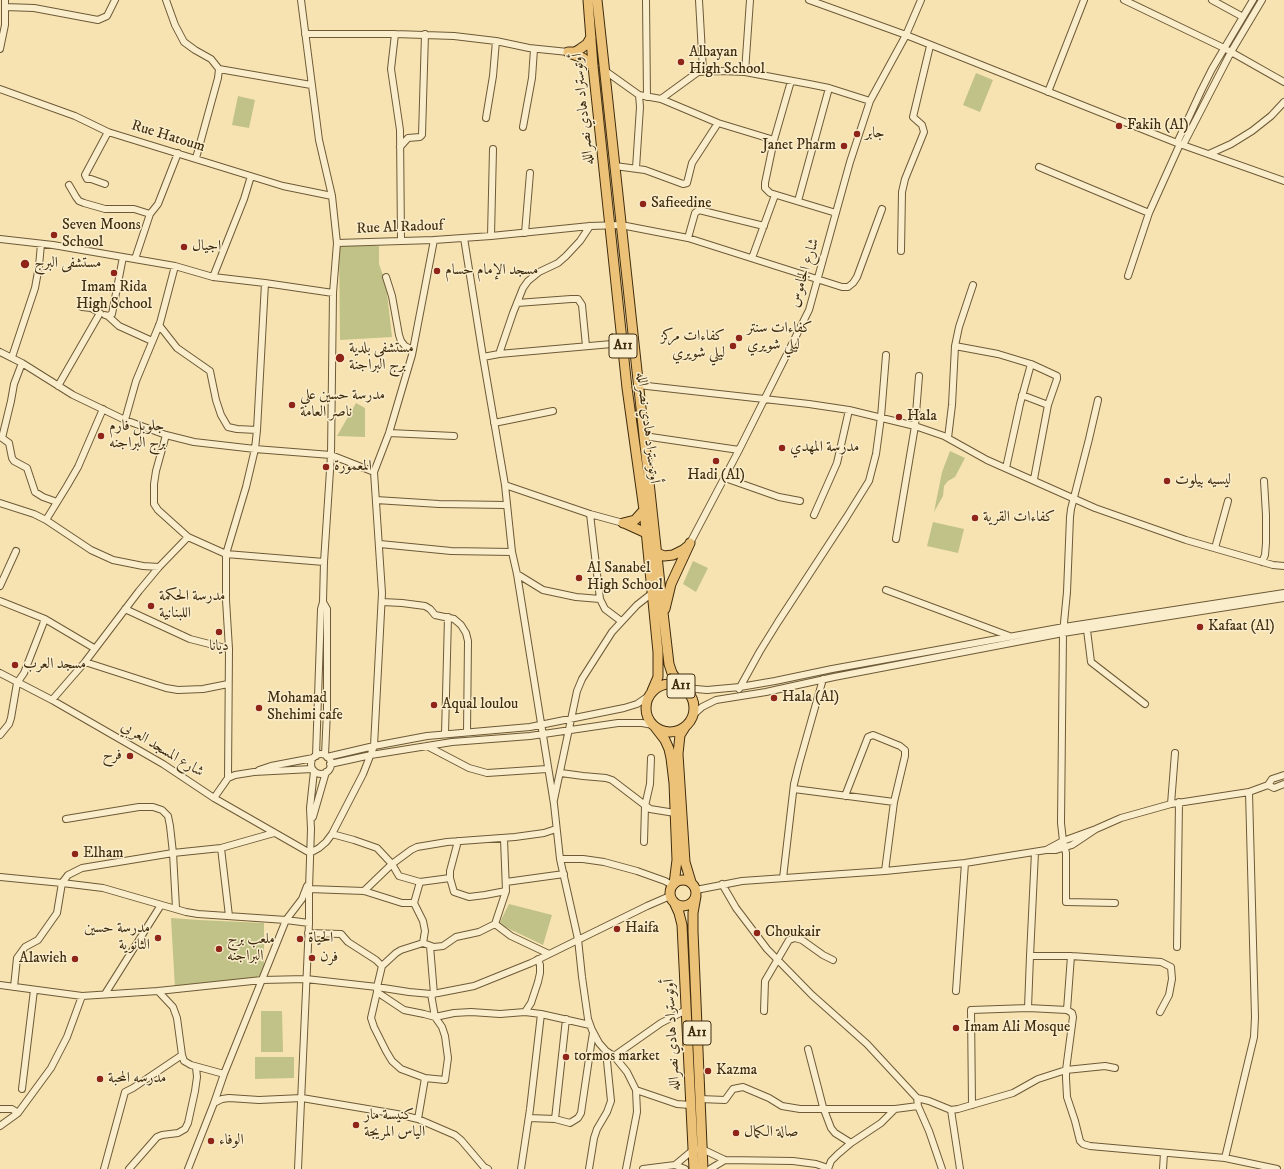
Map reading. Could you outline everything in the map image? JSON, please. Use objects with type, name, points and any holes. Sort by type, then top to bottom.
[{"type":"highway","name":"أوتوستراد هادي نصرالله","points":[[588,0],[593,66],[638,385],[669,664],[672,673],[690,694],[694,702],[694,710],[690,721],[680,735],[678,754],[685,862],[694,890],[693,931],[700,1099],[698,1149],[694,1169]]},
{"type":"highway","name":"أوتوستراد هادي نصرالله","points":[[597,0],[615,166],[616,225],[623,343],[644,510],[659,663],[658,677],[646,702],[646,710],[648,718],[665,740],[671,754],[674,784],[677,860],[673,884]]},
{"type":"highway","points":[[568,52],[575,52],[580,49],[587,44],[591,37]]},
{"type":"highway","points":[[568,52],[583,58],[593,66]]},
{"type":"highway","points":[[622,523],[635,520],[644,510]]},
{"type":"highway","points":[[622,523],[646,533]]},
{"type":"highway","points":[[657,553],[664,556],[673,556],[683,550],[690,543]]},
{"type":"highway","points":[[664,621],[671,584],[690,543]]},
{"type":"highway","name":"A11","points":[[651,693],[659,686],[666,684],[674,684],[683,687]]},
{"type":"highway","points":[[654,726],[663,731],[672,732],[685,727]]},
{"type":"highway","points":[[672,899],[679,905],[686,905],[692,902],[694,890],[687,880],[681,880],[673,884]]},
{"type":"highway","name":"A11","points":[[672,899],[670,891],[673,884]]},
{"type":"highway","name":"أوتوستراد هادي نصرالله","points":[[672,899],[679,912],[682,925],[690,1106],[698,1149],[704,1169]]},
{"type":"street","points":[[0,48],[5,25],[5,3],[98,20],[107,16],[115,0]]},
{"type":"street","points":[[166,0],[175,26],[184,42],[211,59],[218,69],[218,78],[196,158]]},
{"type":"street","points":[[298,1169],[309,923],[310,808],[313,770],[311,764],[314,757],[318,711],[321,609],[323,602],[331,456],[333,293],[337,243],[332,196],[319,140],[301,0]]},
{"type":"street","points":[[646,0],[647,97]]},
{"type":"street","points":[[699,0],[703,71]]},
{"type":"street","points":[[745,72],[750,0]]},
{"type":"street","points":[[809,0],[906,36],[1180,144],[1284,181]]},
{"type":"street","name":"شارع الجاموس","points":[[690,543],[725,478],[809,310],[850,162],[870,101],[906,36],[921,0]]},
{"type":"street","points":[[1048,92],[1084,0]]},
{"type":"street","points":[[1124,0],[1224,48],[1284,82]]},
{"type":"street","points":[[1212,0],[1243,17]]},
{"type":"street","points":[[1128,276],[1149,214],[1180,144],[1201,91],[1224,48],[1253,0]]},
{"type":"street","points":[[1180,144],[1231,52],[1262,0]]},
{"type":"street","points":[[305,34],[426,34],[496,41],[534,49],[568,52]]},
{"type":"street","points":[[395,34],[391,69],[400,130],[401,241]]},
{"type":"street","points":[[400,147],[408,138],[420,137],[422,135],[426,34]]},
{"type":"street","points":[[486,118],[493,76],[496,41]]},
{"type":"street","points":[[901,251],[902,192],[905,179],[924,132],[922,126],[913,117],[930,46]]},
{"type":"street","points":[[523,128],[532,78],[534,49]]},
{"type":"street","points":[[218,69],[311,85]]},
{"type":"street","points":[[604,70],[639,95],[661,100],[718,123],[774,140]]},
{"type":"street","points":[[661,100],[698,72],[703,71],[745,72],[829,88],[870,101]]},
{"type":"street","points":[[791,81],[774,140],[764,185],[767,191],[775,195],[836,213]]},
{"type":"street","points":[[798,201],[829,88]]},
{"type":"street","name":"Rue Hatoum","points":[[0,89],[75,116],[108,132],[283,186],[332,196]]},
{"type":"street","points":[[636,168],[640,107],[639,95]]},
{"type":"street","points":[[1209,154],[1231,144],[1252,131],[1271,116],[1284,102]]},
{"type":"street","points":[[615,166],[645,170],[683,184],[687,184],[692,163],[718,123]]},
{"type":"street","points":[[105,184],[87,179],[85,175],[108,132]]},
{"type":"street","points":[[491,236],[493,149]]},
{"type":"street","points":[[135,259],[150,214],[158,204],[178,153]]},
{"type":"street","points":[[1039,167],[1149,214]]},
{"type":"street","points":[[525,233],[530,173]]},
{"type":"street","points":[[213,277],[244,199],[251,176]]},
{"type":"street","points":[[69,185],[79,201],[84,203],[105,208],[134,209],[150,214]]},
{"type":"street","points":[[752,258],[775,195]]},
{"type":"street","name":"Rue Al Radouf","points":[[337,243],[434,240],[616,225],[688,238],[818,280],[842,287],[848,287],[857,277],[882,208]]},
{"type":"street","points":[[688,238],[695,213],[698,210],[764,226]]},
{"type":"street","points":[[499,354],[523,288],[528,281],[539,272],[566,256],[580,241],[590,226]]},
{"type":"street","points":[[464,238],[504,485],[512,552],[517,574],[543,734],[547,769],[554,804],[560,859],[578,939],[582,977],[590,1025],[599,1043],[606,1051],[614,1056],[627,1072],[636,1090],[637,1112],[626,1169]]},
{"type":"street","points":[[0,239],[53,245],[175,266],[213,277],[333,293]]},
{"type":"street","points":[[310,852],[322,845],[332,834],[356,789],[374,746],[382,602],[380,544],[374,472],[382,455],[413,350],[434,240]]},
{"type":"street","points":[[12,357],[35,288],[41,244]]},
{"type":"street","points":[[108,316],[112,314],[123,257]]},
{"type":"street","points":[[125,420],[136,381],[159,325],[175,266]]},
{"type":"street","points":[[386,277],[392,296],[401,341],[405,346],[413,350]]},
{"type":"street","points":[[214,798],[228,778],[229,649],[226,600],[226,554],[255,449],[265,283]]},
{"type":"street","points":[[948,438],[952,405],[955,346],[959,327],[973,285]]},
{"type":"street","points":[[517,303],[570,298],[578,299],[582,305],[586,346]]},
{"type":"street","points":[[82,307],[91,308],[108,316],[119,326],[152,341]]},
{"type":"street","points":[[58,386],[100,313]]},
{"type":"street","points":[[159,325],[177,348],[210,371],[221,416],[228,427],[257,430]]},
{"type":"street","points":[[483,357],[499,354],[623,343]]},
{"type":"street","points":[[955,346],[998,354],[1030,364],[1057,377],[1048,406],[1034,480]]},
{"type":"street","points":[[0,352],[42,374],[73,395],[125,420],[166,436],[194,442],[331,456],[374,472]]},
{"type":"street","points":[[737,696],[740,687],[770,634],[869,481],[876,454],[881,417],[886,355]]},
{"type":"street","points":[[22,363],[14,384],[12,401],[1,437],[9,443],[14,461],[27,468],[36,492],[43,497],[57,502]]},
{"type":"street","points":[[1006,468],[1030,364]]},
{"type":"street","points":[[896,539],[915,426],[919,376]]},
{"type":"street","points":[[638,385],[809,404],[849,410],[915,426],[948,438],[987,460],[1109,513],[1186,540],[1273,565],[1284,566]]},
{"type":"street","points":[[1022,395],[1048,406]]},
{"type":"street","points":[[1098,400],[1070,517],[1064,630],[1061,823],[1064,844],[1066,902],[1115,903]]},
{"type":"street","points":[[46,520],[74,476],[103,409]]},
{"type":"street","points":[[814,515],[837,463],[849,410]]},
{"type":"street","points":[[494,423],[553,411]]},
{"type":"street","points":[[388,433],[454,436]]},
{"type":"street","points":[[166,436],[156,471],[154,484],[154,504],[158,510],[188,537],[226,554],[324,562]]},
{"type":"street","points":[[644,436],[739,450]]},
{"type":"street","points":[[725,478],[779,497],[800,501]]},
{"type":"street","points":[[1262,562],[1265,555],[1266,543],[1264,481]]},
{"type":"street","points":[[504,485],[590,514],[622,523]]},
{"type":"street","points":[[376,500],[438,504],[506,505]]},
{"type":"street","points":[[1215,548],[1228,501]]},
{"type":"street","points":[[0,503],[34,514],[46,520],[91,550],[114,560],[143,566],[159,567]]},
{"type":"street","points":[[590,514],[600,599],[605,609],[621,621]]},
{"type":"street","points":[[52,700],[85,662],[94,648],[159,567],[188,537]]},
{"type":"street","points":[[380,544],[451,551],[512,552]]},
{"type":"street","points":[[0,586],[16,551]]},
{"type":"street","points":[[517,574],[543,590],[576,597],[600,599]]},
{"type":"street","points":[[886,590],[1012,637]]},
{"type":"street","points":[[692,716],[702,707],[711,702],[737,696],[771,691],[1064,630],[1284,592]]},
{"type":"street","points":[[554,804],[577,691],[582,680],[602,645],[621,621],[652,594]]},
{"type":"street","points":[[683,687],[712,690],[740,687],[1012,637],[1064,630],[1087,630],[1284,598]]},
{"type":"street","points":[[0,601],[45,619],[94,648]]},
{"type":"street","points":[[311,829],[315,809],[326,772],[329,769],[330,764],[326,756],[327,609],[323,602]]},
{"type":"street","points":[[382,602],[402,602],[425,606],[438,616],[454,619],[461,625],[466,633],[468,641],[467,732]]},
{"type":"street","points":[[125,609],[190,639],[229,649]]},
{"type":"street","points":[[444,734],[448,617]]},
{"type":"street","points":[[0,735],[9,724],[17,683],[26,666],[45,619]]},
{"type":"street","points":[[1087,630],[1091,662],[1145,704]]},
{"type":"street","points":[[85,662],[166,688],[178,690],[203,689],[228,684]]},
{"type":"street","name":"شارع المسجد العربي","points":[[0,673],[52,700],[163,764],[214,798],[310,852]]},
{"type":"street","points":[[783,878],[794,789],[799,764],[823,679]]},
{"type":"street","points":[[254,772],[271,766],[322,754],[326,756],[444,734],[516,728],[624,708],[637,704],[651,693]]},
{"type":"street","points":[[330,764],[462,741],[518,737],[618,723],[642,723],[654,726]]},
{"type":"street","points":[[845,796],[868,737],[873,735],[900,746],[905,750],[905,756],[894,802],[885,872]]},
{"type":"street","points":[[428,746],[468,768],[487,773],[547,769]]},
{"type":"street","points":[[1171,804],[1175,753]]},
{"type":"street","points":[[644,842],[645,806],[650,784],[651,758]]},
{"type":"street","points":[[228,778],[254,772],[313,770],[318,773],[326,772]]},
{"type":"street","points":[[561,773],[612,780],[650,809],[658,812],[674,813]]},
{"type":"street","points":[[694,890],[742,881],[885,872],[965,863],[1046,850],[1064,844],[1121,818],[1179,802],[1249,792],[1268,785],[1272,779],[1284,775]]},
{"type":"street","points":[[1268,785],[1274,788],[1284,784]]},
{"type":"street","points":[[794,789],[894,802]]},
{"type":"street","points":[[1225,1158],[1254,1037],[1255,1017],[1249,792]]},
{"type":"street","points":[[1177,947],[1179,802]]},
{"type":"street","points":[[66,818],[139,807],[154,807],[168,816],[173,853],[176,908]]},
{"type":"street","points":[[364,891],[392,864],[417,847],[458,841],[504,839],[544,833],[556,829]]},
{"type":"street","points":[[14,987],[17,958],[25,947],[38,940],[57,913],[62,883],[68,875],[82,868],[173,853],[221,848],[274,833]]},
{"type":"street","points":[[332,834],[377,848],[392,864],[400,876],[420,882],[450,878]]},
{"type":"street","points":[[430,946],[434,1017],[442,1027],[446,1041],[448,1058],[445,1080],[425,1078],[401,1070],[386,1051],[371,1018],[382,966],[401,950],[423,943],[434,947],[442,946],[456,937],[479,932],[495,924],[506,891],[504,839]]},
{"type":"street","points":[[458,841],[450,871],[453,891],[465,896],[480,896],[506,891]]},
{"type":"street","points":[[221,848],[229,916]]},
{"type":"street","points":[[1028,1008],[1035,852]]},
{"type":"street","points":[[560,859],[583,859],[604,862],[637,871],[673,884]]},
{"type":"street","points":[[956,991],[965,863]]},
{"type":"street","points":[[506,882],[564,874]]},
{"type":"street","points":[[0,877],[102,888],[198,914],[309,923]]},
{"type":"street","points":[[188,1169],[224,1074],[286,920],[302,900],[309,878]]},
{"type":"street","points":[[420,882],[414,903],[423,921],[425,931],[423,943]]},
{"type":"street","points":[[722,884],[736,908],[758,938],[778,961],[812,995],[867,1044],[916,1098],[942,1169]]},
{"type":"street","points":[[309,889],[364,891],[402,903],[414,903]]},
{"type":"street","points":[[0,985],[82,996],[158,991],[262,980],[306,980],[377,990],[432,994],[474,986],[549,954],[647,906],[672,899]]},
{"type":"street","points":[[105,994],[161,905]]},
{"type":"street","points":[[495,924],[510,936],[549,954]]},
{"type":"street","points":[[308,933],[341,934],[348,942],[376,960],[382,966]]},
{"type":"street","points":[[764,1011],[765,981],[789,940],[795,938],[802,940],[823,955],[833,960]]},
{"type":"street","points":[[1030,956],[1071,956],[1161,962],[1171,967],[1172,979],[1169,995],[1160,1012]]},
{"type":"street","points":[[1067,1010],[1071,956]]},
{"type":"street","points":[[525,1012],[531,1003],[538,982],[540,965],[538,959]]},
{"type":"street","points":[[22,1089],[34,990]]},
{"type":"street","points":[[377,990],[404,1010],[434,1017],[465,1012],[500,1014],[525,1012],[590,1025]]},
{"type":"street","points":[[158,991],[170,1004],[177,1018],[184,1061],[196,1067],[224,1074]]},
{"type":"street","points":[[0,1126],[18,1113],[51,1068],[67,1037],[82,996]]},
{"type":"street","points":[[972,1105],[971,1010],[1028,1008],[1067,1010],[1072,1013],[1073,1017],[1066,1070],[1067,1097],[1080,1141],[1083,1144],[1112,1149],[1225,1158],[1277,1169]]},
{"type":"street","points":[[614,1056],[661,1023],[686,1010]]},
{"type":"street","points":[[521,1169],[541,1014]]},
{"type":"street","points":[[555,1119],[566,1019]]},
{"type":"street","points":[[528,1118],[555,1119],[570,1123],[580,1116],[594,1033]]},
{"type":"street","points":[[808,1049],[824,1110],[832,1130],[851,1143]]},
{"type":"street","points":[[589,1169],[594,1138],[611,1101],[606,1051]]},
{"type":"street","points":[[104,1169],[125,1092],[182,1055]]},
{"type":"street","points":[[916,1098],[929,1101],[951,1110],[958,1109],[1013,1093],[1038,1079],[1066,1070],[1105,1066],[1115,1068]]},
{"type":"street","points":[[129,1169],[157,1137],[178,1133],[185,1128],[188,1123],[195,1091],[196,1067]]},
{"type":"street","points":[[418,1119],[425,1078]]},
{"type":"street","points":[[700,1099],[725,1100],[733,1089],[743,1087],[786,1107],[800,1110],[895,1109],[918,1106]]},
{"type":"street","points":[[636,1090],[677,1104],[690,1106]]},
{"type":"street","points":[[214,1103],[222,1099],[229,1098],[259,1100],[302,1098],[418,1119],[461,1140],[484,1167],[488,1169]]},
{"type":"street","points":[[0,1109],[12,1109],[18,1113]]},
{"type":"street","points":[[643,1169],[675,1165],[698,1149],[725,1160],[793,1161],[816,1164],[828,1168],[831,1161],[835,1157],[851,1143],[881,1123],[895,1109]]},
{"type":"street","points":[[951,1110],[960,1169]]},
{"type":"street","points":[[1163,1169],[1164,1153]]},
{"type":"street","points":[[710,1169],[725,1160]]},
{"type":"street","points":[[675,1165],[685,1169]]},
{"type":"green space","points":[[976,73],[993,80],[980,112],[963,105]]},
{"type":"green space","points":[[238,96],[255,100],[249,128],[232,125]]},
{"type":"green space","points":[[339,246],[379,246],[379,264],[386,284],[392,337],[340,340]]},
{"type":"green space","points":[[356,403],[365,408],[365,437],[337,436]]},
{"type":"green space","points":[[950,451],[965,458],[955,477],[948,481],[944,486],[943,496],[934,512],[942,472]]},
{"type":"green space","points":[[933,522],[964,529],[958,553],[927,546]]},
{"type":"green space","points":[[693,561],[708,568],[696,592],[683,584]]},
{"type":"green space","points":[[509,904],[552,915],[543,945],[499,924]]},
{"type":"green space","name":"ملعب برج البراجنه","points":[[171,918],[264,923],[264,976],[175,988]]},
{"type":"green space","points":[[261,1011],[282,1011],[283,1052],[261,1052]]},
{"type":"green space","points":[[255,1057],[294,1057],[294,1078],[255,1079]]},
{"type":"place","name":"Albayan High School","points":[[681,62]]},
{"type":"place","name":"Fakih (Al)","points":[[1119,126]]},
{"type":"place","name":"جابر","points":[[857,134]]},
{"type":"place","name":"Janet Pharm","points":[[844,146]]},
{"type":"place","name":"Safieedine","points":[[643,204]]},
{"type":"place","name":"Seven Moons School","points":[[54,235]]},
{"type":"place","name":"اجيال","points":[[184,247]]},
{"type":"place","name":"مستشفى البرج","points":[[25,264]]},
{"type":"place","name":"مسجد الإمام حسام","points":[[437,271]]},
{"type":"place","name":"Imam Rida High School","points":[[114,273]]},
{"type":"place","name":"كفاءات سنتر ليلي شويري","points":[[739,338]]},
{"type":"place","name":"كفاءات مركز ليلي شويري","points":[[733,346]]},
{"type":"place","name":"مستشفی بلدیة برج البراجنة","points":[[340,358]]},
{"type":"place","name":"مدرسة حسين علي ناصر العامة","points":[[292,405]]},
{"type":"place","name":"Hala","points":[[899,417]]},
{"type":"place","name":"جلوبل فارم برج البراجنه","points":[[101,436]]},
{"type":"place","name":"مدرسة المهدي","points":[[782,448]]},
{"type":"place","name":"Hadi (Al)","points":[[716,461]]},
{"type":"place","name":"المعمورة","points":[[326,467]]},
{"type":"place","name":"ليسيه بيلوت","points":[[1167,481]]},
{"type":"place","name":"كفاءات القرية","points":[[975,518]]},
{"type":"place","name":"Al Sanabel High School","points":[[579,578]]},
{"type":"place","name":"مدرسة الحكمة اللبنانية","points":[[151,606]]},
{"type":"place","name":"Kafaat (Al)","points":[[1200,627]]},
{"type":"place","name":"ديانا","points":[[219,632]]},
{"type":"place","name":"مسجد العرب","points":[[15,665]]},
{"type":"place","name":"Hala (Al)","points":[[774,698]]},
{"type":"place","name":"Aqual loulou","points":[[434,705]]},
{"type":"place","name":"Mohamad Shehimi cafe","points":[[259,708]]},
{"type":"place","name":"فرح","points":[[130,756]]},
{"type":"place","name":"Elham","points":[[75,854]]},
{"type":"place","name":"Haifa","points":[[617,929]]},
{"type":"place","name":"Choukair","points":[[757,933]]},
{"type":"place","name":"مدرسة حسين الثانوية","points":[[158,938]]},
{"type":"place","name":"الحياة","points":[[300,939]]},
{"type":"place","name":"ملعب برج البراجنه","points":[[219,949]]},
{"type":"place","name":"فرن","points":[[312,958]]},
{"type":"place","name":"Alawieh","points":[[75,959]]},
{"type":"place","name":"Imam Ali Mosque","points":[[956,1028]]},
{"type":"place","name":"tormos market","points":[[566,1057]]},
{"type":"place","name":"Kazma","points":[[708,1071]]},
{"type":"place","name":"مدرسه المحبة","points":[[100,1079]]},
{"type":"place","name":"كنيسة مار الياس المريجة","points":[[356,1125]]},
{"type":"place","name":"صالة الكمال","points":[[736,1133]]},
{"type":"place","name":"الوفاء","points":[[211,1141]]}]
